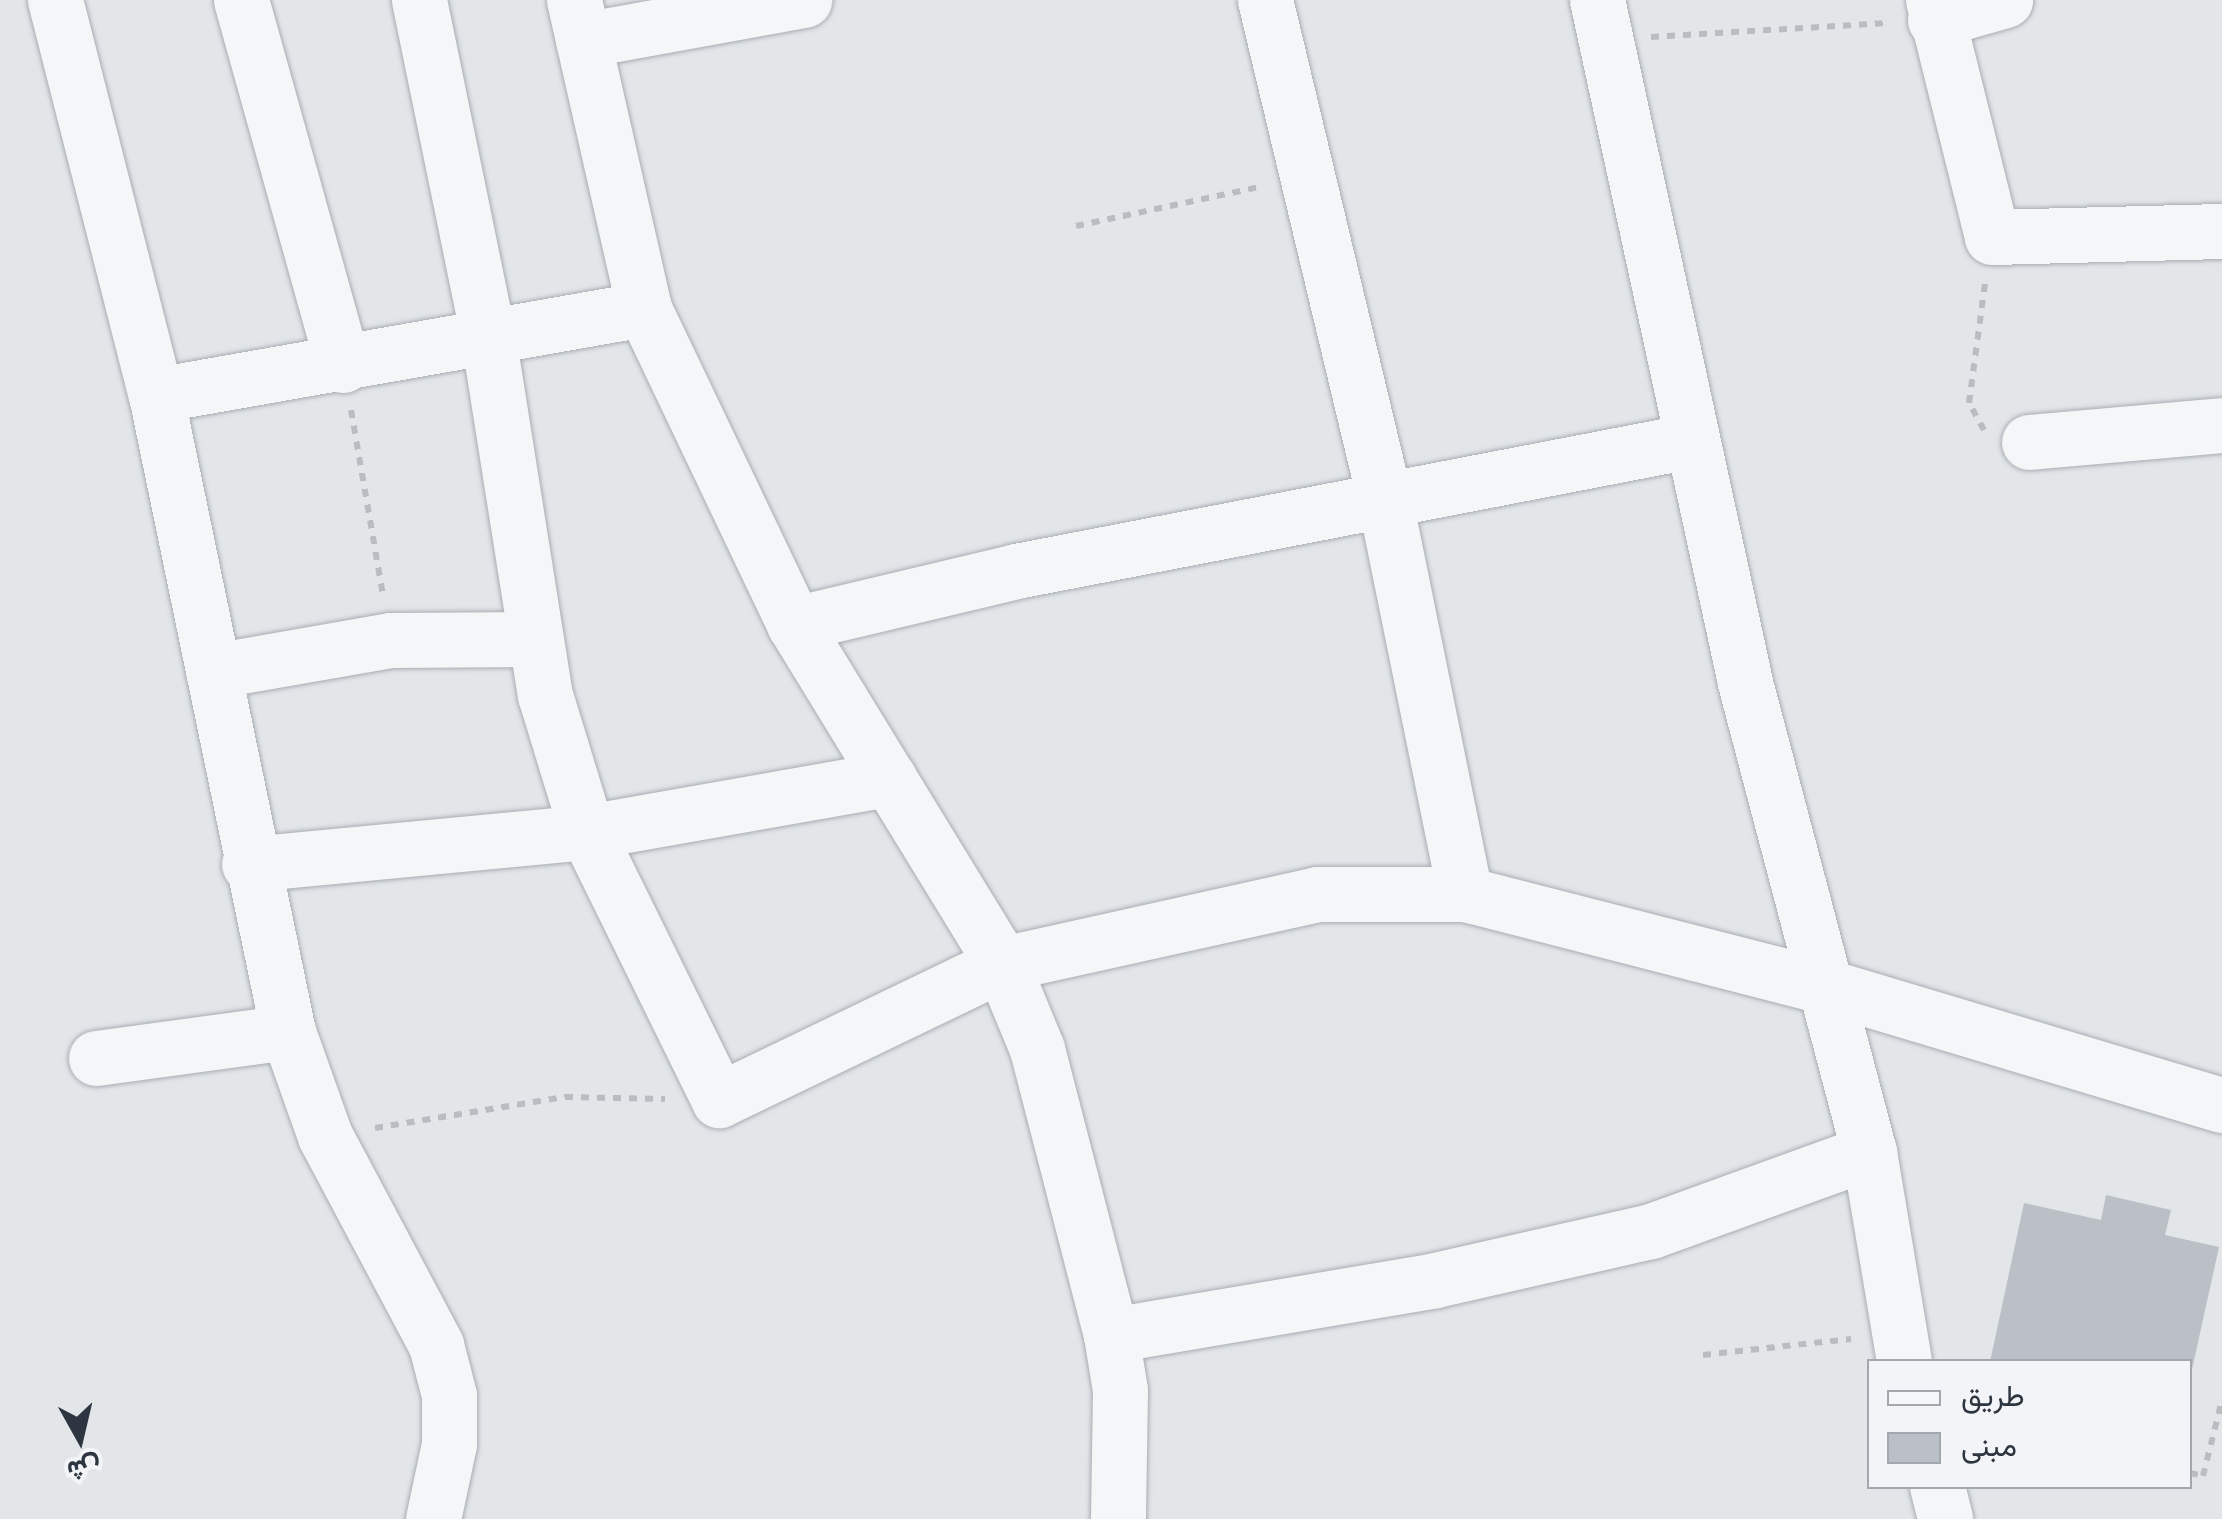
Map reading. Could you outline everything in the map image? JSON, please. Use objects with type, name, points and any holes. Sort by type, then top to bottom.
[{"type":"street","points":[[55,0],[156,395],[249,864],[288,1032],[324,1136],[436,1345],[448,1395],[449,1444],[433,1519]]},
{"type":"street","points":[[241,0],[343,364]]},
{"type":"street","points":[[419,0],[488,336],[534,639],[587,832],[719,1100],[1002,964],[1317,894],[1464,894],[1828,987],[2222,1106]]},
{"type":"street","points":[[804,0],[578,20],[644,309],[794,624],[1002,964],[1037,1049],[1111,1335],[1120,1390],[1118,1519]]},
{"type":"street","points":[[1265,0],[1385,501],[1464,894]]},
{"type":"street","points":[[2004,0],[1934,10],[1992,237],[2222,230]]},
{"type":"street","points":[[1601,20],[1745,682],[1870,1152],[1901,1348]]},
{"type":"street","points":[[156,395],[644,309]]},
{"type":"street","points":[[2029,442],[2222,425]]},
{"type":"street","points":[[794,624],[1016,571],[1690,441]]},
{"type":"street","points":[[213,671],[391,640],[534,639]]},
{"type":"street","points":[[249,864],[587,832],[889,779]]},
{"type":"street","points":[[96,1058],[288,1032]]},
{"type":"street","points":[[1111,1335],[1435,1280],[1651,1231],[1870,1152]]},
{"type":"street","points":[[1938,1489],[1945,1519]]},
{"type":"path","points":[[1601,20],[1934,10]]},
{"type":"path","points":[[1076,226],[1310,176]]},
{"type":"path","points":[[1992,237],[1968,403],[1992,444],[2029,442]]},
{"type":"path","points":[[343,364],[391,640]]},
{"type":"path","points":[[324,1136],[565,1098],[719,1100]]},
{"type":"path","points":[[1703,1355],[1901,1348]]},
{"type":"path","points":[[2192,1473],[2203,1476],[2222,1400]]},
{"type":"building","points":[[2106,1195],[2171,1210],[2165,1235],[2219,1247],[2192,1369],[2192,1359],[1991,1359],[2024,1203],[2101,1220]]}]
